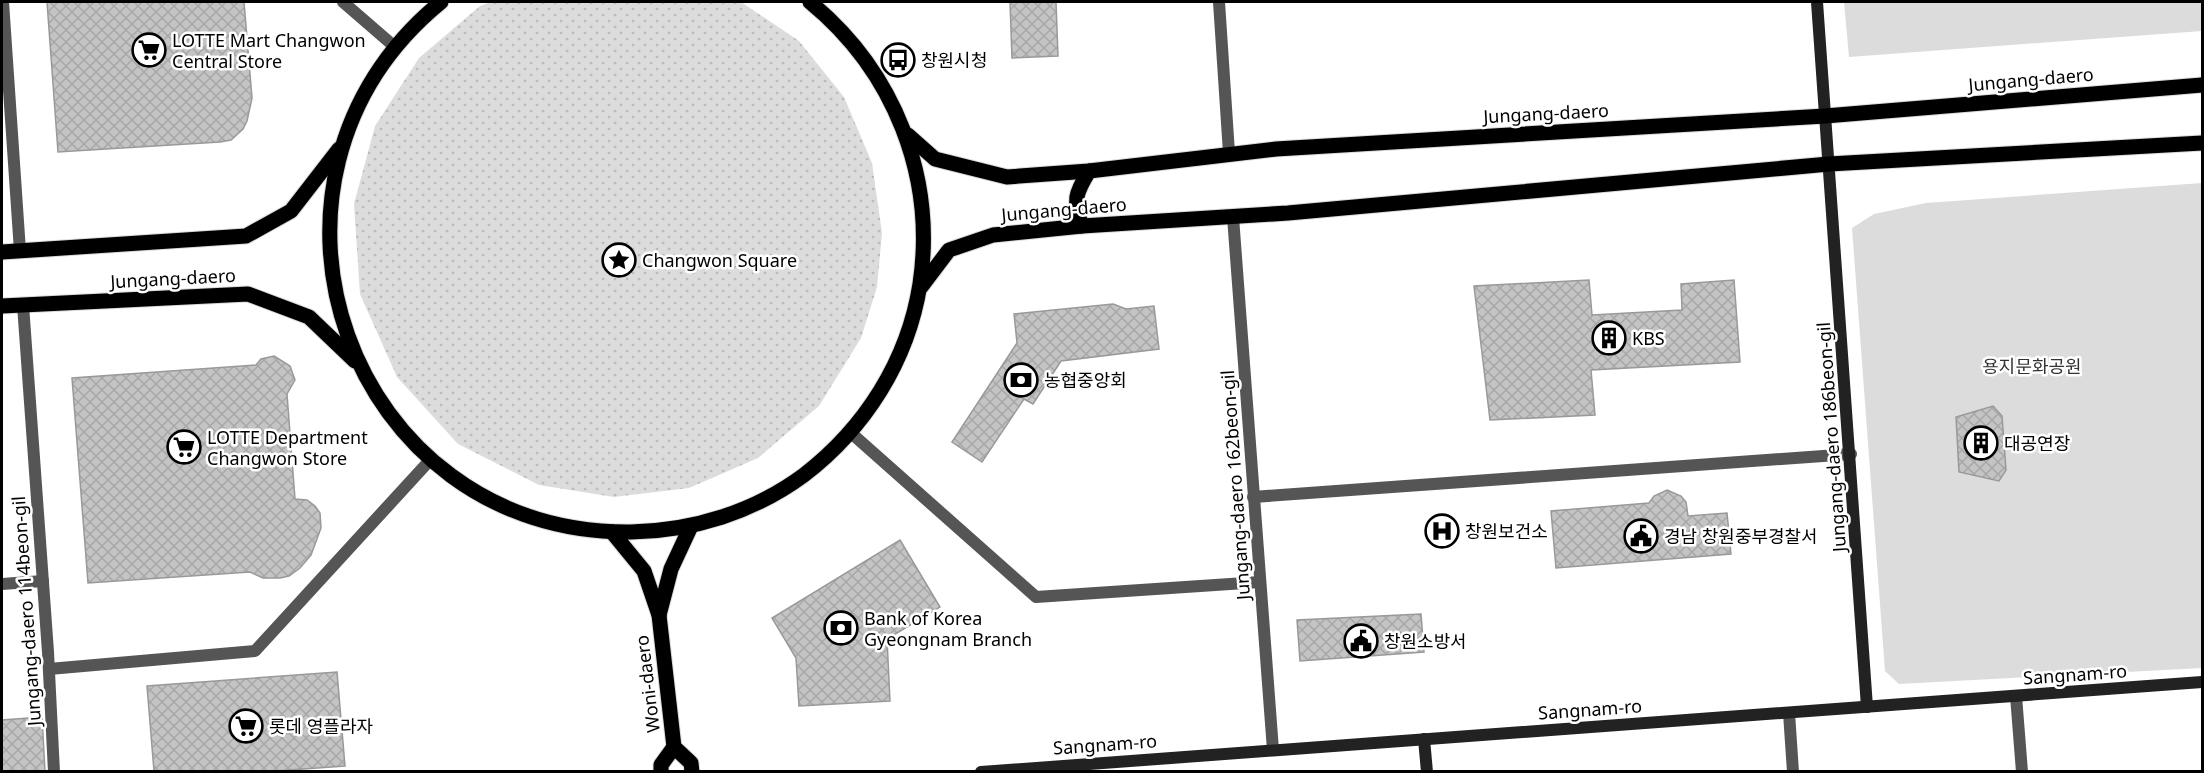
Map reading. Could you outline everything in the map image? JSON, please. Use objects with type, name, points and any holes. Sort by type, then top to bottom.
[{"type":"main road","points":[[441,2],[418,21],[395,47],[364,93],[342,145],[332,189],[329,234],[336,301],[342,323],[359,365],[390,416],[431,459],[471,488],[515,511],[563,526],[612,532],[652,532],[691,526],[736,512],[778,492],[817,465],[850,432],[870,406],[895,365],[909,328],[919,289],[924,250],[923,210],[917,171],[905,132],[892,102],[866,59],[833,21],[810,2]]},
{"type":"main road","name":"Jungang-daero 186beon-gil","points":[[1817,2],[1851,454],[1867,707]]},
{"type":"main road","name":"Jungang-daero","points":[[905,132],[935,159],[1007,177],[1089,171],[1229,153],[1288,148],[1825,116],[2202,85]]},
{"type":"main road","name":"Jungang-daero","points":[[919,289],[949,250],[993,235],[1082,226],[1233,217],[1557,190],[1828,164],[2202,143]]},
{"type":"main road","name":"Jungang-daero","points":[[2,252],[246,237],[291,211],[342,145]]},
{"type":"main road","points":[[1082,226],[1075,199],[1078,188],[1089,171]]},
{"type":"main road","name":"Jungang-daero","points":[[2,306],[248,294],[309,317],[359,365]]},
{"type":"main road","name":"Woni-daero","points":[[658,615],[671,569],[691,526]]},
{"type":"main road","name":"Woni-daero","points":[[612,532],[644,572],[658,615],[674,747],[691,763],[692,771]]},
{"type":"main road","name":"Sangnam-ro","points":[[981,771],[2202,682]]},
{"type":"main road","points":[[1424,739],[1427,771]]},
{"type":"main road","name":"Woni-daero","points":[[661,771],[661,765],[674,747]]},
{"type":"street","points":[[3,2],[20,251]]},
{"type":"street","points":[[343,2],[395,47]]},
{"type":"street","points":[[1219,2],[1229,153]]},
{"type":"street","name":"Jungang-daero 162beon-gil","points":[[1233,217],[1273,750]]},
{"type":"street","name":"Jungang-daero 114beon-gil","points":[[23,305],[54,771]]},
{"type":"street","points":[[850,432],[1036,597],[1260,582]]},
{"type":"street","points":[[1253,497],[1851,454]]},
{"type":"street","points":[[49,669],[255,651],[431,459]]},
{"type":"street","points":[[2,584],[43,581]]},
{"type":"street","points":[[2016,696],[2022,771]]},
{"type":"street","points":[[1789,713],[1793,771]]},
{"type":"green space","name":"Changwon Square","points":[[491,2],[741,2],[799,41],[844,97],[872,163],[882,233],[877,287],[861,338],[819,406],[758,458],[689,488],[614,497],[539,485],[458,444],[397,377],[360,294],[354,204],[375,126],[419,58],[480,6]]},
{"type":"green space","points":[[1844,2],[2202,2],[2202,31],[1849,57]]},
{"type":"green space","name":"용지문화공원","points":[[2202,183],[2202,668],[1899,684],[1885,671],[1852,228],[1874,214],[1926,203]]},
{"type":"building","name":"LOTTE Mart Changwon Central Store","points":[[47,2],[244,2],[252,98],[243,129],[231,140],[220,142],[58,152]]},
{"type":"building","points":[[1010,2],[1056,2],[1058,56],[1012,58]]},
{"type":"building","name":"KBS","points":[[1589,280],[1592,315],[1682,310],[1681,284],[1734,280],[1740,362],[1591,370],[1595,415],[1490,420],[1474,286]]},
{"type":"building","name":"농협중앙회","points":[[1113,304],[1126,309],[1154,306],[1159,349],[1061,361],[1033,404],[1024,399],[982,462],[952,442],[1017,343],[1014,314]]},
{"type":"building","name":"LOTTE Department Changwon Store","points":[[274,356],[290,366],[295,380],[287,394],[295,499],[307,500],[320,513],[321,528],[311,555],[300,568],[289,576],[280,578],[263,578],[250,572],[88,583],[72,378],[256,365],[261,359]]},
{"type":"building","name":"대공연장","points":[[1993,406],[2002,416],[2006,470],[1999,481],[1959,472],[1956,417]]},
{"type":"building","name":"경남 창원중부경찰서","points":[[1667,490],[1681,496],[1686,502],[1688,516],[1727,513],[1731,554],[1556,568],[1551,511],[1649,503],[1654,496]]},
{"type":"building","name":"Bank of Korea Gyeongnam Branch","points":[[900,540],[940,607],[887,639],[890,701],[799,706],[796,658],[772,618]]},
{"type":"building","name":"창원소방서","points":[[1421,614],[1424,652],[1300,661],[1297,620]]},
{"type":"building","name":"롯데 영플라자","points":[[337,672],[345,766],[275,771],[154,771],[147,686]]},
{"type":"building","points":[[42,717],[45,771],[2,771],[2,720]]},
{"type":"place","name":"LOTTE Mart Changwon Central Store","points":[[149,50]]},
{"type":"place","name":"창원시청","points":[[898,60]]},
{"type":"place","name":"Changwon Square","points":[[619,260]]},
{"type":"place","name":"KBS","points":[[1609,338]]},
{"type":"place","name":"농협중앙회","points":[[1021,380]]},
{"type":"place","name":"대공연장","points":[[1981,443]]},
{"type":"place","name":"LOTTE Department Changwon Store","points":[[184,447]]},
{"type":"place","name":"창원보건소","points":[[1442,531]]},
{"type":"place","name":"경남 창원중부경찰서","points":[[1641,536]]},
{"type":"place","name":"Bank of Korea Gyeongnam Branch","points":[[841,628]]},
{"type":"place","name":"창원소방서","points":[[1361,641]]},
{"type":"place","name":"롯데 영플라자","points":[[246,726]]}]
